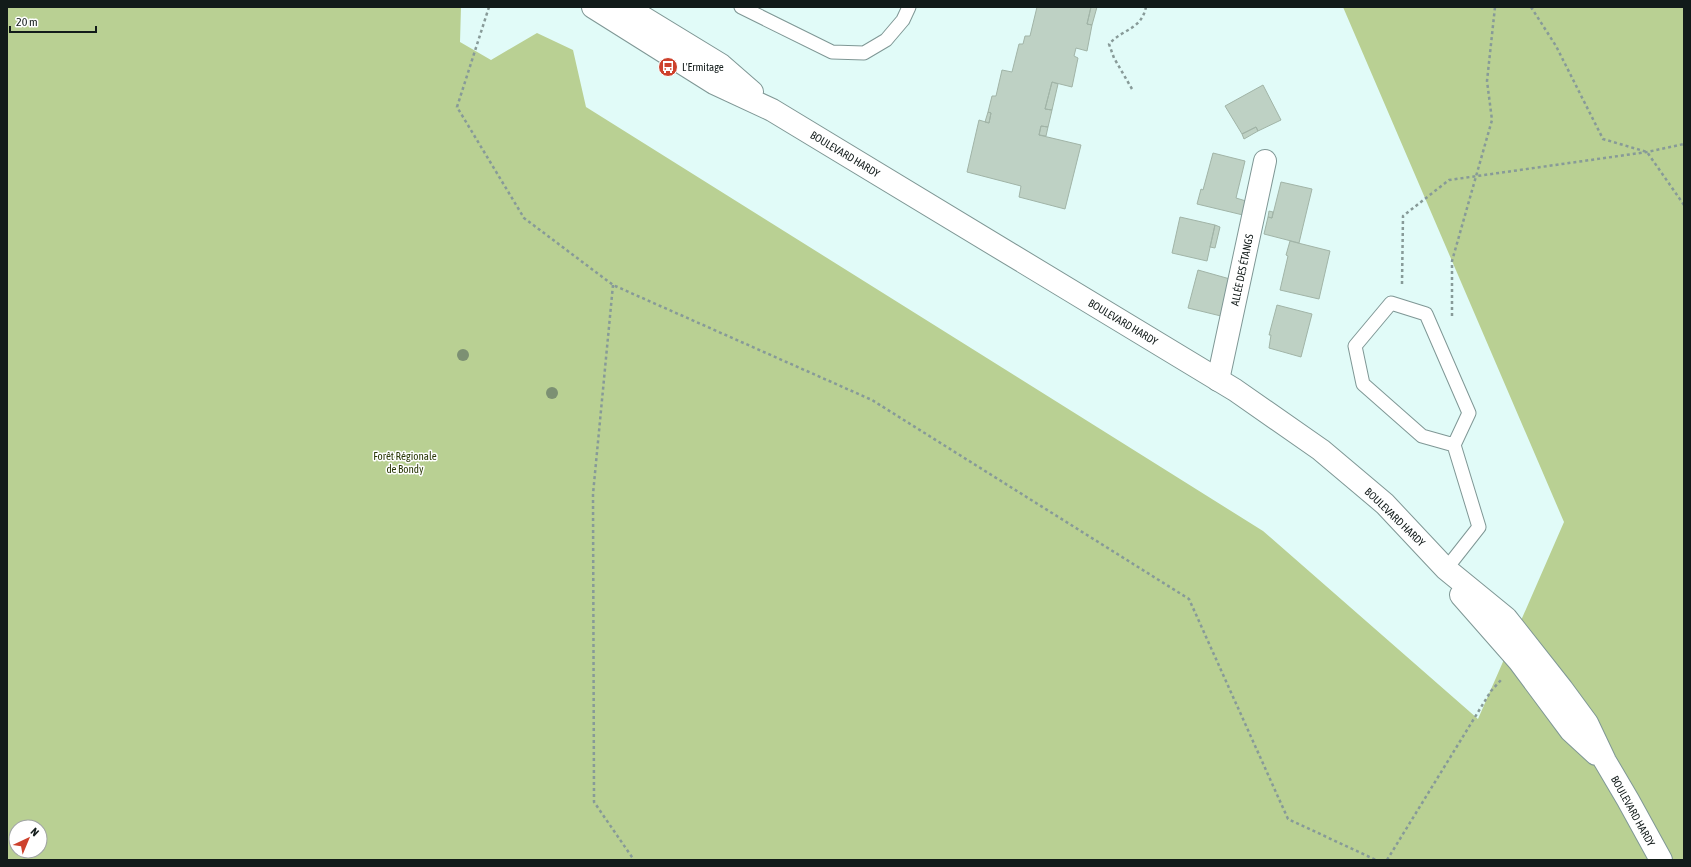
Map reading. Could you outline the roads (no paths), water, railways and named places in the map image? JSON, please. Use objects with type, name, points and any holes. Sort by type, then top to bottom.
[{"type":"street","name":"BOULEVARD HARDY","points":[[593,7],[714,82],[772,110],[1218,380],[1321,450],[1385,504],[1446,569],[1506,618],[1587,723],[1605,761],[1661,860]]},
{"type":"street","name":"BOULEVARD HARDY","points":[[626,7],[721,66],[772,110]]},
{"type":"street","name":"ALLÉE DES ÉTANGS","points":[[1218,380],[1265,161]]},
{"type":"street","name":"BOULEVARD HARDY","points":[[1446,569],[1461,595],[1519,661],[1571,731],[1605,761]]},
{"type":"lane","points":[[741,7],[832,52],[864,53],[886,40],[903,20],[909,7]]},
{"type":"lane","points":[[1446,569],[1479,527],[1454,445],[1469,413],[1426,314],[1391,303],[1354,346],[1363,384],[1422,436],[1454,445]]},
{"type":"place","name":"L'Ermitage","points":[[668,67]]},
{"type":"park label","name":"Forêt Régionale de Bondy","points":[[405,462]]}]
